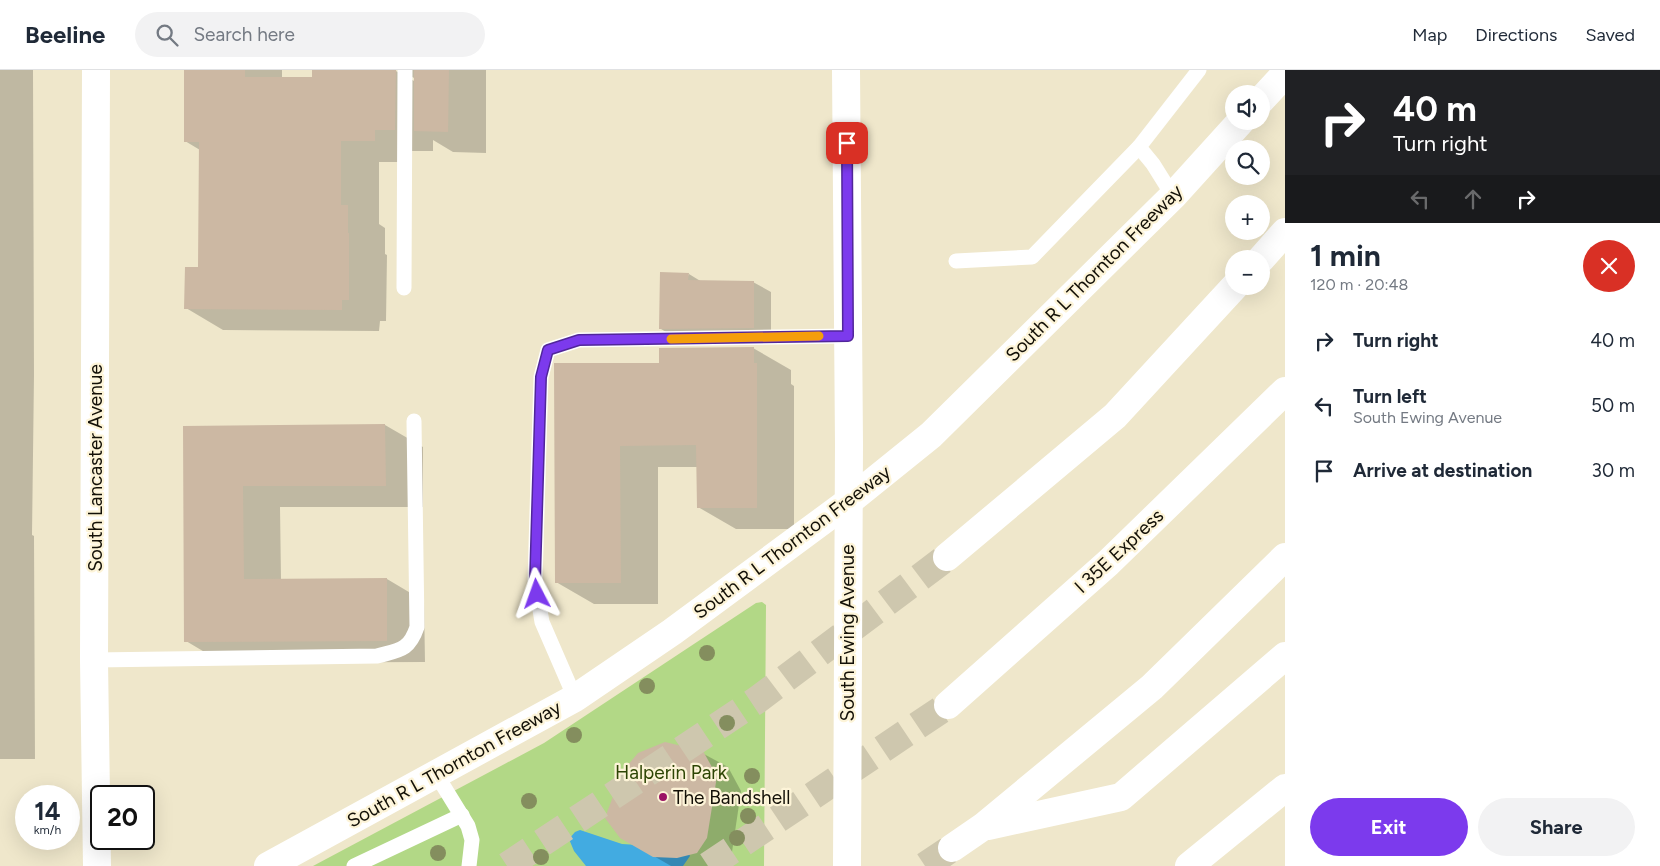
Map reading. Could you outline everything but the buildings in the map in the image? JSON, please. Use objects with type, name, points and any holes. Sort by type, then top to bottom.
[{"type":"main road","name":"South Lancaster Avenue","points":[[96,70],[94,660],[97,866]]},
{"type":"main road","name":"South Ewing Avenue","points":[[846,70],[850,444],[848,502],[847,866]]},
{"type":"main road","points":[[1270,90],[1285,74]]},
{"type":"main road","name":"South R L Thornton Freeway","points":[[268,866],[575,698],[672,632],[848,502],[931,436],[1172,196],[1233,130]]},
{"type":"main road","points":[[1268,250],[1285,232]]},
{"type":"main road","points":[[946,557],[1115,416],[1227,295]]},
{"type":"main road","name":"I 35E Express","points":[[948,705],[1108,563],[1285,390]]},
{"type":"main road","points":[[952,848],[984,826],[1152,687],[1285,557]]},
{"type":"main road","points":[[984,826],[1121,797],[1285,656]]},
{"type":"main road","points":[[1189,866],[1285,788]]},
{"type":"lane","points":[[404,288],[405,70]]},
{"type":"lane","points":[[956,261],[1032,257],[1139,147],[1199,70]]},
{"type":"lane","points":[[1139,147],[1153,164],[1172,196]]},
{"type":"lane","points":[[575,698],[542,622],[535,580],[541,377],[548,350],[579,340],[848,336]]},
{"type":"lane","points":[[94,660],[378,656],[403,649],[413,639],[417,627],[414,421]]},
{"type":"lane","points":[[436,774],[468,826],[472,840],[469,866]]},
{"type":"lane","points":[[354,866],[462,815]]},
{"type":"green space","name":"Halperin Park","points":[[762,602],[766,605],[764,866],[313,866],[544,743],[756,603]]},
{"type":"water","points":[[580,830],[622,844],[686,848],[690,856],[683,866],[586,866],[574,851],[569,839],[575,832]]},
{"type":"tunnel","points":[[507,866],[757,700],[947,557]]},
{"type":"tunnel","points":[[708,866],[948,705]]},
{"type":"tunnel","points":[[925,866],[952,848]]},
{"type":"slow traffic","points":[[671,339],[819,336]]},
{"type":"place","name":"The Bandshell","points":[[663,797]]},
{"type":"route","points":[[537,594],[535,580],[541,377],[548,350],[579,340],[848,336],[847,143]]}]
